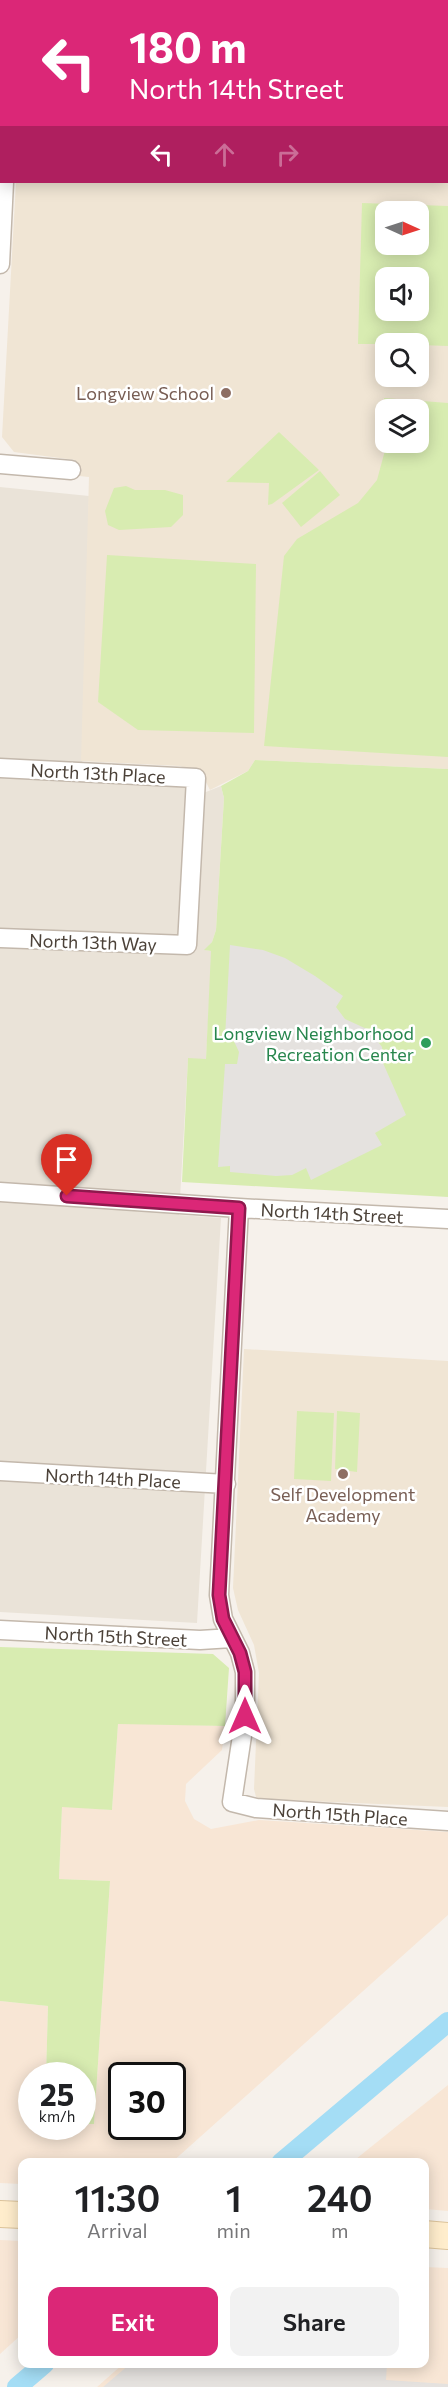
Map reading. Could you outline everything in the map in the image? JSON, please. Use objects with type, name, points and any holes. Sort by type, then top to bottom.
[{"type":"main road","points":[[0,2214],[18,2215]]},
{"type":"main road","points":[[429,2234],[448,2236]]},
{"type":"street","points":[[0,264],[4,183]]},
{"type":"street","points":[[0,464],[71,470]]},
{"type":"street","name":"North 13th Place","points":[[0,768],[196,778],[187,945]]},
{"type":"street","name":"North 13th Way","points":[[0,938],[187,945]]},
{"type":"street","name":"North 14th Street","points":[[0,1192],[448,1219]]},
{"type":"street","points":[[232,1638],[223,1619],[219,1595],[239,1208]]},
{"type":"street","name":"North 14th Place","points":[[0,1471],[226,1484]]},
{"type":"street","name":"North 15th Street","points":[[0,1630],[200,1640],[232,1638]]},
{"type":"street","name":"North 15th Place","points":[[232,1638],[240,1653],[245,1672],[245,1716],[232,1802],[256,1809],[448,1821]]},
{"type":"shaded area","name":"Longview School","points":[[16,183],[448,183],[448,769],[255,760],[248,771],[210,790],[199,773],[180,766],[81,761],[89,477],[79,476],[80,467],[75,460],[14,452],[2,437]]},
{"type":"shaded area","points":[[0,487],[89,496],[82,772],[196,778],[196,796],[221,786],[224,798],[216,930],[212,942],[205,950],[212,951],[206,1059],[188,1059],[179,1215],[221,1218],[197,1623],[0,1612]]},
{"type":"shaded area","points":[[230,945],[263,950],[285,958],[315,976],[343,996],[336,1007],[345,1019],[369,1030],[382,1047],[383,1063],[406,1115],[375,1133],[382,1145],[311,1180],[306,1168],[292,1175],[276,1176],[230,1172],[230,1166],[218,1167],[225,1064],[237,1064],[239,1052],[233,1039],[225,1038]]},
{"type":"shaded area","name":"Self Development Academy","points":[[244,1349],[448,1361],[448,1807],[256,1797],[254,1789],[259,1673],[254,1645],[238,1610],[233,1588]]},
{"type":"shaded area","points":[[118,1723],[225,1726],[222,1750],[186,1784],[185,1801],[194,1819],[211,1829],[259,1820],[448,1832],[448,1915],[177,2158],[18,2158],[18,2184],[0,2183],[0,2001],[48,2006],[46,2062],[18,2062],[18,2140],[96,2140],[96,2094],[110,1881],[59,1879],[62,1806],[112,1810]]},
{"type":"shaded area","points":[[448,2085],[448,2211],[429,2209],[429,2158],[357,2158]]},
{"type":"shaded area","points":[[0,2240],[18,2241],[18,2338],[0,2354]]},
{"type":"shaded area","points":[[429,2267],[448,2268],[448,2387],[97,2387],[118,2368],[429,2368]]},
{"type":"shaded area","points":[[125,2368],[387,2368],[386,2380],[448,2384],[448,2387],[103,2387]]},
{"type":"green space","points":[[362,203],[375,203],[375,255],[429,255],[429,205],[448,206],[448,346],[429,345],[429,333],[375,333],[375,344],[358,344]]},
{"type":"green space","points":[[429,402],[448,403],[448,757],[264,746],[284,556],[297,539],[358,503],[377,480],[384,453],[429,453]]},
{"type":"green space","points":[[279,432],[319,470],[268,505],[269,483],[226,482]]},
{"type":"green space","points":[[320,471],[340,495],[301,527],[282,503]]},
{"type":"green space","points":[[126,486],[135,490],[165,490],[183,495],[183,515],[171,527],[119,530],[108,525],[105,511],[114,488]]},
{"type":"green space","points":[[107,555],[256,564],[254,733],[138,730],[98,702]]},
{"type":"green space","points":[[255,760],[448,769],[448,1197],[182,1182],[188,1058],[206,1059],[211,951],[204,950],[212,942],[216,930],[224,798],[221,786],[248,771]]},
{"type":"green space","points":[[297,1411],[334,1413],[331,1481],[294,1479]]},
{"type":"green space","points":[[337,1411],[360,1413],[357,1472],[335,1469]]},
{"type":"green space","points":[[0,1647],[213,1654],[229,1668],[225,1726],[118,1724],[112,1810],[62,1807],[59,1879],[110,1881],[96,2094],[96,2062],[46,2062],[48,2006],[0,2001]]},
{"type":"waterway","points":[[287,2158],[448,2022]]},
{"type":"waterway","points":[[17,2387],[39,2368]]},
{"type":"place","name":"Longview School","points":[[226,393]]},
{"type":"place","name":"Longview Neighborhood Recreation Center","points":[[426,1043]]},
{"type":"place","name":"Self Development Academy","points":[[343,1474]]},
{"type":"route","points":[[67,1196],[239,1208],[219,1595],[223,1619],[240,1653],[245,1672],[245,1716]]}]
